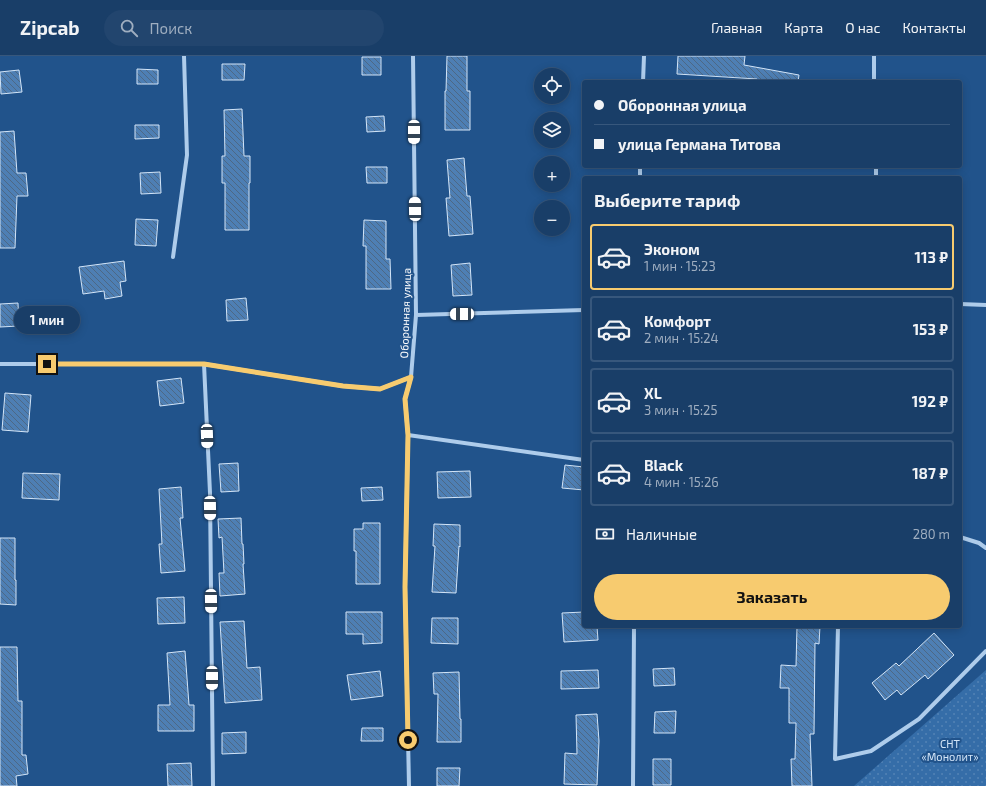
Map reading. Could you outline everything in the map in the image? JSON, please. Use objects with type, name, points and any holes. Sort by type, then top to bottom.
[{"type":"street","points":[[173,257],[187,155],[184,56]]},
{"type":"street","name":"Оборонная улица","points":[[409,786],[405,587],[408,435],[405,399],[411,377],[416,315],[413,56]]},
{"type":"street","points":[[643,80],[644,56]]},
{"type":"street","points":[[874,56],[874,80]]},
{"type":"street","points":[[962,304],[986,305]]},
{"type":"street","points":[[416,315],[582,310]]},
{"type":"street","points":[[0,364],[204,364],[343,386],[380,389],[411,377]]},
{"type":"street","points":[[204,364],[210,493],[213,786]]},
{"type":"street","points":[[408,435],[582,460]]},
{"type":"street","points":[[962,538],[979,543],[986,548]]},
{"type":"street","points":[[633,786],[634,628]]},
{"type":"street","points":[[838,628],[835,759],[872,751],[919,719],[986,651]]},
{"type":"green space","name":"СНТ «Монолит»","points":[[986,670],[986,786],[854,786]]},
{"type":"building","points":[[447,56],[467,56],[467,91],[470,91],[470,130],[445,130]]},
{"type":"building","points":[[678,56],[745,56],[744,65],[799,75],[798,80],[757,80],[677,74]]},
{"type":"building","points":[[362,57],[381,57],[381,75],[362,75]]},
{"type":"building","points":[[222,64],[245,64],[244,80],[222,80]]},
{"type":"building","points":[[137,69],[158,70],[158,84],[137,84]]},
{"type":"building","points":[[19,70],[22,92],[1,94],[0,72]]},
{"type":"building","points":[[242,109],[244,156],[250,156],[249,230],[225,230],[225,183],[222,183],[222,156],[225,156],[224,110]]},
{"type":"building","points":[[384,116],[385,131],[367,132],[366,117]]},
{"type":"building","points":[[135,125],[159,125],[159,138],[135,139]]},
{"type":"building","points":[[14,131],[17,173],[26,173],[28,196],[17,196],[15,248],[0,248],[0,132]]},
{"type":"building","points":[[464,158],[467,196],[470,196],[473,234],[449,236],[446,198],[450,198],[447,160]]},
{"type":"building","points":[[366,167],[387,167],[387,183],[367,183]]},
{"type":"building","points":[[160,172],[161,193],[141,194],[140,173]]},
{"type":"building","points":[[136,219],[158,220],[156,246],[135,245]]},
{"type":"building","points":[[364,220],[386,221],[386,259],[390,259],[391,289],[366,289],[366,246],[363,246]]},
{"type":"building","points":[[124,261],[126,281],[120,282],[122,296],[105,299],[104,291],[83,294],[79,267]]},
{"type":"building","points":[[470,263],[472,295],[453,296],[451,265]]},
{"type":"building","points":[[246,298],[248,320],[227,321],[226,300]]},
{"type":"building","points":[[18,303],[19,326],[0,327],[0,304]]},
{"type":"building","points":[[181,378],[184,403],[160,406],[157,381]]},
{"type":"building","points":[[5,393],[31,395],[28,432],[2,430]]},
{"type":"building","points":[[238,463],[239,491],[221,492],[219,464]]},
{"type":"building","points":[[565,465],[582,467],[582,490],[562,488]]},
{"type":"building","points":[[470,471],[471,497],[438,498],[437,472]]},
{"type":"building","points":[[23,473],[60,474],[59,500],[22,498]]},
{"type":"building","points":[[181,487],[183,518],[180,518],[185,571],[161,573],[159,544],[162,544],[159,489]]},
{"type":"building","points":[[382,487],[383,500],[362,501],[361,488]]},
{"type":"building","points":[[241,518],[245,594],[220,596],[219,573],[224,573],[222,537],[219,538],[218,519]]},
{"type":"building","points":[[363,523],[380,523],[380,584],[356,584],[354,529],[363,529]]},
{"type":"building","points":[[434,524],[460,525],[460,547],[459,546],[456,593],[432,592],[435,546],[433,546]]},
{"type":"building","points":[[0,538],[15,538],[16,605],[0,604]]},
{"type":"building","points":[[184,597],[185,623],[158,624],[157,598]]},
{"type":"building","points":[[346,612],[382,612],[382,643],[363,644],[363,634],[346,634]]},
{"type":"building","points":[[582,612],[582,628],[597,628],[598,640],[564,642],[562,613]]},
{"type":"building","points":[[432,618],[458,618],[458,644],[431,643]]},
{"type":"building","points":[[244,621],[247,668],[260,667],[262,700],[225,703],[220,622]]},
{"type":"building","points":[[797,628],[820,628],[819,644],[815,643],[814,734],[810,734],[812,786],[792,786],[791,759],[795,759],[796,723],[789,723],[789,688],[780,688],[781,665],[796,666]]},
{"type":"building","points":[[934,633],[954,655],[928,679],[925,675],[901,695],[897,690],[885,700],[872,683],[896,663],[899,666]]},
{"type":"building","points":[[0,647],[17,647],[18,701],[22,701],[22,755],[26,755],[28,774],[16,776],[17,786],[0,786]]},
{"type":"building","points":[[185,651],[189,705],[194,705],[194,731],[158,731],[158,705],[170,705],[167,653]]},
{"type":"building","points":[[674,668],[675,685],[654,686],[653,669]]},
{"type":"building","points":[[598,670],[599,688],[561,689],[561,671]]},
{"type":"building","points":[[380,671],[383,696],[351,700],[347,675]]},
{"type":"building","points":[[459,672],[461,742],[437,742],[438,694],[434,694],[433,673]]},
{"type":"building","points":[[676,711],[675,733],[654,733],[655,712]]},
{"type":"building","points":[[597,714],[599,741],[597,785],[564,784],[565,753],[577,754],[576,715]]},
{"type":"building","points":[[362,728],[383,728],[383,741],[361,741]]},
{"type":"building","points":[[246,732],[246,753],[222,754],[222,733]]},
{"type":"building","points":[[653,759],[671,759],[671,785],[653,785]]},
{"type":"building","points":[[191,763],[192,786],[168,786],[167,764]]},
{"type":"building","points":[[437,768],[460,768],[459,786],[437,786]]},
{"type":"route","points":[[47,364],[204,364],[343,386],[380,389],[411,377],[405,399],[408,435],[405,587],[408,740]]}]
